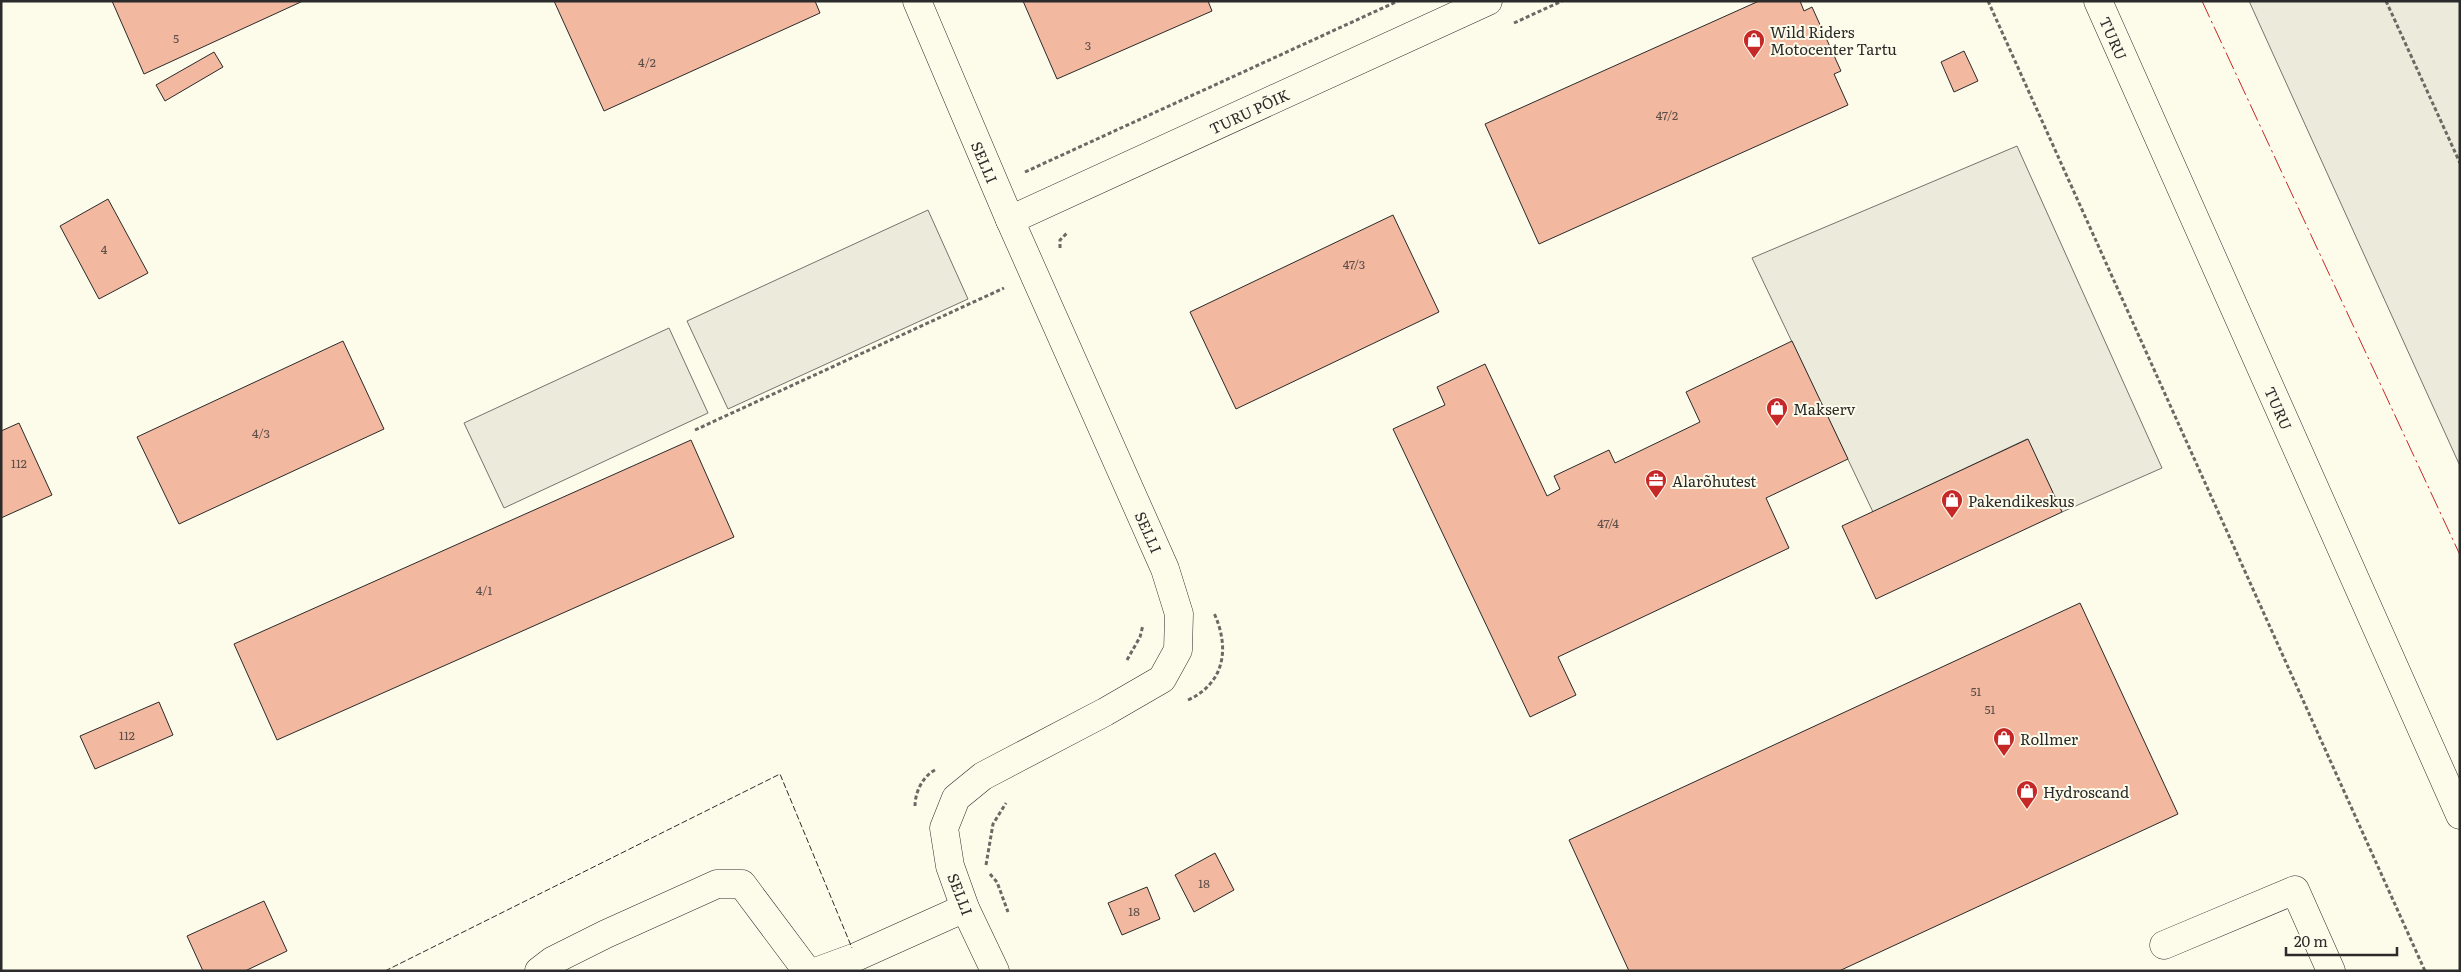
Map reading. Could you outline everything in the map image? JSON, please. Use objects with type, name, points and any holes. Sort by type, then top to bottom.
[{"type":"main road","name":"SELLI","points":[[917,1],[1010,220],[1165,569],[1179,614],[1178,650],[1162,679],[1105,712],[982,776],[956,798],[944,828],[950,866],[965,908],[995,971]]},
{"type":"main road","name":"TURU PÕIK","points":[[1010,220],[1488,1]]},
{"type":"main road","name":"TURU","points":[[2098,1],[2460,815]]},
{"type":"main road","points":[[539,971],[552,961],[598,937],[718,884],[742,884],[807,971]]},
{"type":"main road","points":[[2164,945],[2295,890],[2331,971]]},
{"type":"main road","points":[[818,971],[856,957],[965,908]]},
{"type":"path","points":[[995,185],[1398,1]]},
{"type":"path","points":[[1508,26],[1562,1]]},
{"type":"path","points":[[1988,1],[2424,971]]},
{"type":"path","points":[[2386,1],[2460,163]]},
{"type":"path","points":[[1059,255],[1060,240],[1072,228]]},
{"type":"path","points":[[695,430],[1009,286]]},
{"type":"path","points":[[1184,703],[1201,694],[1218,674],[1224,648],[1222,630],[1214,612]]},
{"type":"path","points":[[1126,662],[1140,637],[1144,622]]},
{"type":"path","points":[[915,809],[915,800],[922,782],[930,772],[938,768]]},
{"type":"path","points":[[1007,801],[993,824],[986,869],[997,882],[1008,912]]},
{"type":"shaded area","points":[[2249,1],[2460,1],[2460,466]]},
{"type":"shaded area","points":[[2017,146],[2162,468],[2062,512],[2027,439],[1873,512],[1752,258]]},
{"type":"shaded area","points":[[928,210],[968,299],[728,409],[687,321]]},
{"type":"shaded area","points":[[669,328],[708,413],[504,508],[464,423]]},
{"type":"building","points":[[112,1],[303,1],[144,74]]},
{"type":"building","points":[[554,1],[815,1],[820,13],[604,111]]},
{"type":"building","points":[[1023,1],[1208,1],[1212,11],[1057,79]]},
{"type":"building","points":[[1759,1],[1800,1],[1804,11],[1812,7],[1841,71],[1834,74],[1848,105],[1539,244],[1485,124]]},
{"type":"building","points":[[1964,51],[1978,81],[1954,92],[1941,62]]},
{"type":"building","points":[[214,52],[223,67],[165,101],[156,85]]},
{"type":"building","points":[[108,199],[148,273],[99,299],[60,226]]},
{"type":"building","points":[[1393,215],[1439,312],[1236,409],[1190,312]]},
{"type":"building","points":[[343,341],[384,429],[179,524],[137,437]]},
{"type":"building","points":[[1792,341],[1848,459],[1766,498],[1789,548],[1558,657],[1576,695],[1530,717],[1393,429],[1445,405],[1437,387],[1485,364],[1547,496],[1560,489],[1554,476],[1609,450],[1615,463],[1700,422],[1686,392]]},
{"type":"building","points":[[19,423],[52,495],[1,518],[1,431]]},
{"type":"building","name":"Pakendikeskus","points":[[2028,439],[2062,512],[1876,599],[1842,526]]},
{"type":"building","points":[[691,440],[734,537],[277,740],[234,644]]},
{"type":"building","points":[[2080,603],[2178,814],[1839,971],[1629,971],[1569,840]]},
{"type":"building","points":[[159,702],[173,735],[95,769],[80,736]]},
{"type":"building","points":[[1215,853],[1234,890],[1194,912],[1175,875]]},
{"type":"building","points":[[1147,887],[1160,919],[1122,935],[1108,903]]},
{"type":"building","points":[[264,901],[287,951],[245,971],[203,971],[187,936]]},
{"type":"fence","points":[[385,971],[780,774],[852,948]]},
{"type":"power","points":[[2202,1],[2460,555]]},
{"type":"place","name":"Wild Riders Motocenter Tartu","points":[[1754,59]]},
{"type":"place","name":"Makserv","points":[[1777,427]]},
{"type":"place","name":"Alarõhutest","points":[[1656,499]]},
{"type":"place","name":"Pakendikeskus","points":[[1952,519]]},
{"type":"place","name":"Rollmer","points":[[2004,757]]},
{"type":"place","name":"Hydroscand","points":[[2027,810]]}]
